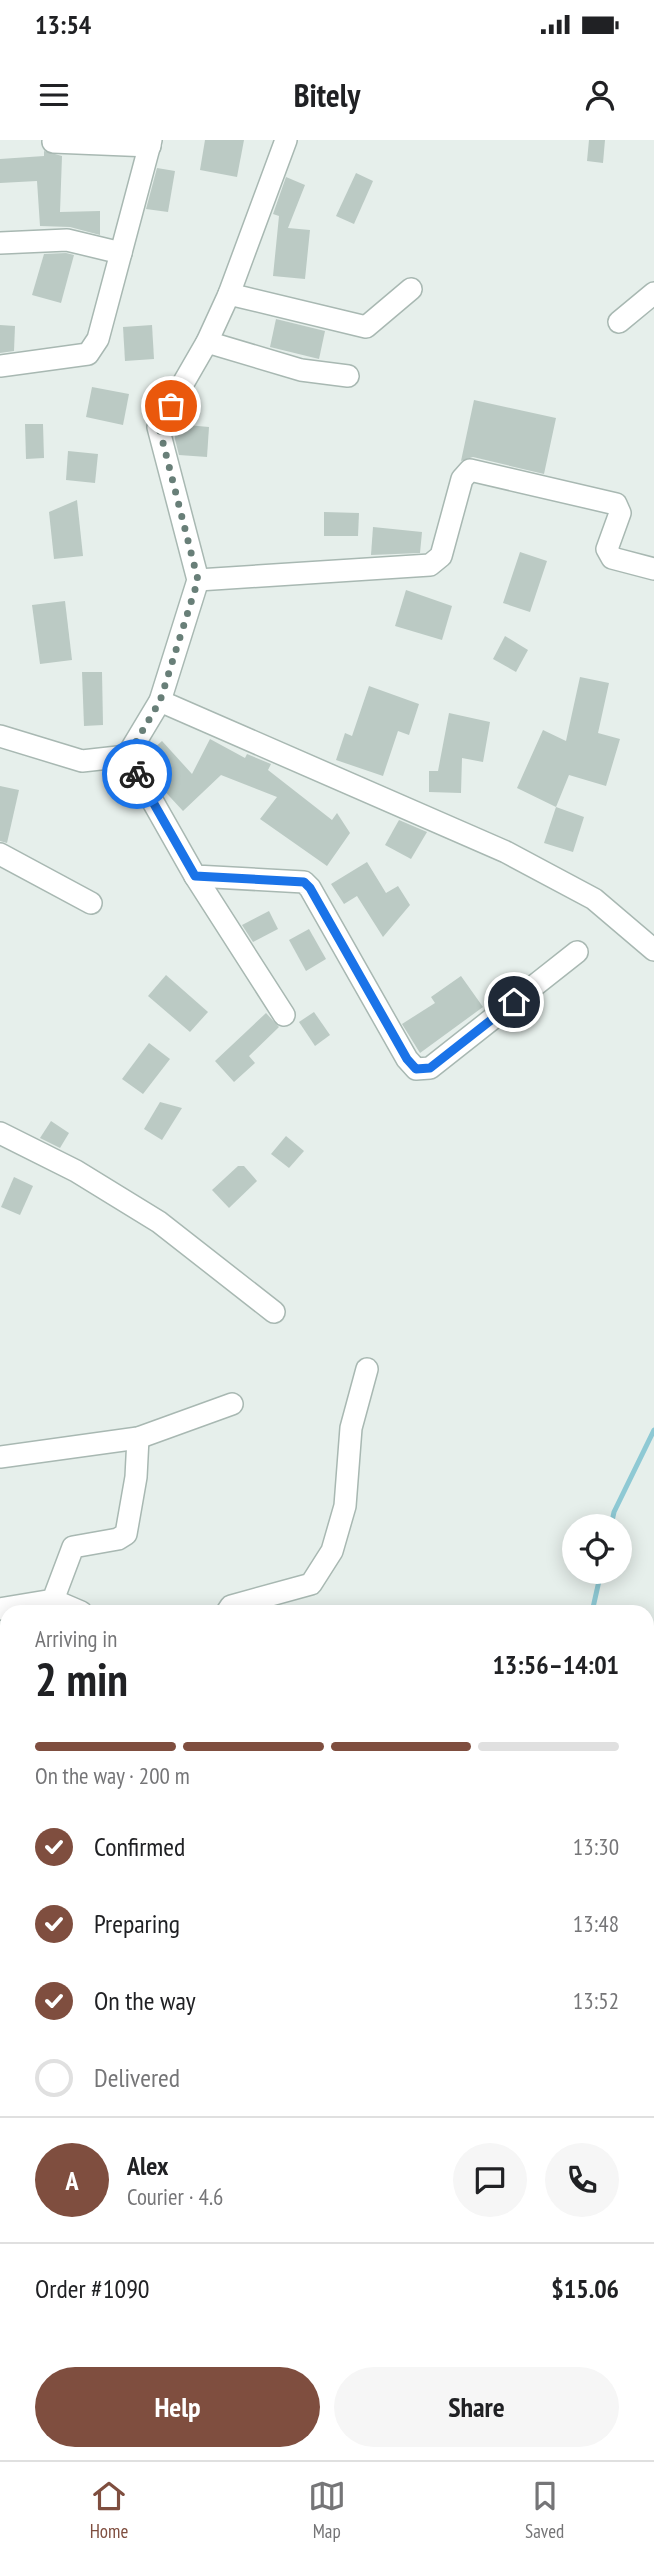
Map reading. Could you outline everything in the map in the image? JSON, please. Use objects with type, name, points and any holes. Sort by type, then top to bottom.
[{"type":"street","points":[[127,757],[160,701],[198,580],[159,427],[207,342],[229,294],[286,140]]},
{"type":"street","points":[[0,366],[88,354],[98,339],[150,143],[53,142]]},
{"type":"street","points":[[0,243],[67,240],[121,253]]},
{"type":"street","points":[[229,294],[366,327],[411,289]]},
{"type":"street","points":[[618,322],[654,293]]},
{"type":"street","points":[[207,342],[301,370],[348,376]]},
{"type":"street","points":[[198,580],[430,565],[441,556],[462,479],[470,470],[616,504],[620,513],[607,549],[612,558],[654,569]]},
{"type":"street","points":[[160,701],[506,852],[594,899],[654,950]]},
{"type":"street","points":[[0,736],[82,761],[127,757]]},
{"type":"street","points":[[127,757],[195,876],[284,1015]]},
{"type":"street","points":[[0,854],[91,903]]},
{"type":"street","points":[[195,876],[304,882],[310,888],[407,1059],[416,1069],[430,1068],[577,952]]},
{"type":"street","points":[[0,1133],[76,1171],[159,1222],[274,1312]]},
{"type":"street","points":[[235,1605],[312,1584],[332,1551],[345,1506],[345,1474],[351,1428],[367,1369]]},
{"type":"street","points":[[0,1457],[138,1438],[232,1404]]},
{"type":"street","points":[[53,1600],[73,1547],[118,1539],[126,1534],[136,1477],[138,1438]]},
{"type":"street","points":[[24,1605],[53,1600],[65,1605]]},
{"type":"building","points":[[205,140],[244,140],[237,177],[200,170]]},
{"type":"building","points":[[589,140],[605,140],[603,163],[587,161]]},
{"type":"building","points":[[44,151],[62,156],[60,212],[100,211],[100,235],[70,227],[40,226],[37,181],[0,183],[0,159],[44,156]]},
{"type":"building","points":[[157,168],[175,171],[168,212],[146,209]]},
{"type":"building","points":[[356,173],[373,181],[354,224],[336,216]]},
{"type":"building","points":[[286,177],[305,185],[288,228],[310,230],[305,279],[273,276],[279,216],[273,214]]},
{"type":"building","points":[[44,254],[74,255],[61,303],[32,295]]},
{"type":"building","points":[[276,319],[325,331],[319,359],[270,347]]},
{"type":"building","points":[[0,325],[15,326],[14,351],[0,353]]},
{"type":"building","points":[[152,325],[154,359],[125,361],[123,327]]},
{"type":"building","points":[[92,387],[129,394],[123,425],[86,417]]},
{"type":"building","points":[[474,400],[556,418],[544,474],[473,457],[461,461]]},
{"type":"building","points":[[25,424],[43,424],[44,458],[26,459]]},
{"type":"building","points":[[176,424],[209,427],[207,457],[179,455],[175,439]]},
{"type":"building","points":[[68,451],[98,454],[95,483],[66,480]]},
{"type":"building","points":[[77,500],[83,556],[54,559],[49,512]]},
{"type":"building","points":[[324,512],[359,513],[358,536],[324,536]]},
{"type":"building","points":[[373,527],[422,532],[420,553],[371,555]]},
{"type":"building","points":[[520,552],[547,561],[530,612],[503,603]]},
{"type":"building","points":[[406,590],[452,606],[442,640],[395,626]]},
{"type":"building","points":[[65,601],[72,660],[40,664],[32,605]]},
{"type":"building","points":[[505,636],[528,650],[516,672],[493,659]]},
{"type":"building","points":[[82,672],[102,672],[103,725],[84,726]]},
{"type":"building","points":[[580,677],[609,683],[598,733],[620,739],[606,786],[569,775],[556,807],[517,788],[543,730],[566,741]]},
{"type":"building","points":[[369,686],[419,704],[409,735],[398,731],[383,776],[336,760],[345,733],[352,736]]},
{"type":"building","points":[[449,713],[490,722],[483,762],[462,758],[461,793],[429,792],[429,771],[438,771]]},
{"type":"building","points":[[210,739],[245,758],[247,754],[271,764],[268,770],[332,820],[337,813],[350,833],[327,866],[260,819],[277,797],[221,775],[183,811],[158,784],[143,758],[162,741],[192,774]]},
{"type":"building","points":[[0,786],[19,790],[7,843],[0,841]]},
{"type":"building","points":[[556,807],[584,817],[573,852],[544,843]]},
{"type":"building","points":[[399,820],[427,832],[411,859],[385,845]]},
{"type":"building","points":[[367,862],[386,893],[398,886],[410,905],[383,937],[357,896],[344,904],[331,884]]},
{"type":"building","points":[[269,911],[278,929],[253,942],[242,925]]},
{"type":"building","points":[[309,929],[326,959],[306,971],[289,940]]},
{"type":"building","points":[[166,975],[208,1012],[190,1032],[148,996]]},
{"type":"building","points":[[461,976],[483,1007],[420,1053],[402,1024],[435,1003],[431,997]]},
{"type":"building","points":[[314,1012],[330,1035],[315,1046],[299,1022]]},
{"type":"building","points":[[266,1013],[279,1027],[249,1056],[255,1063],[234,1082],[215,1061]]},
{"type":"building","points":[[149,1043],[170,1059],[143,1094],[122,1079]]},
{"type":"building","points":[[160,1102],[182,1108],[162,1140],[144,1129]]},
{"type":"building","points":[[51,1121],[69,1133],[60,1148],[40,1138]]},
{"type":"building","points":[[286,1136],[304,1151],[289,1168],[271,1154]]},
{"type":"building","points":[[238,1166],[244,1166],[257,1181],[229,1208],[212,1190]]},
{"type":"building","points":[[14,1177],[33,1186],[20,1215],[1,1207]]},
{"type":"waterway","points":[[614,1514],[654,1430]]},
{"type":"waterway","points":[[594,1605],[598,1584]]},
{"type":"way so far","points":[[137,774],[127,757],[160,701],[198,580],[159,427],[171,406]]},
{"type":"route","points":[[137,774],[195,876],[304,882],[310,888],[407,1059],[416,1069],[430,1068],[514,1002]]}]
